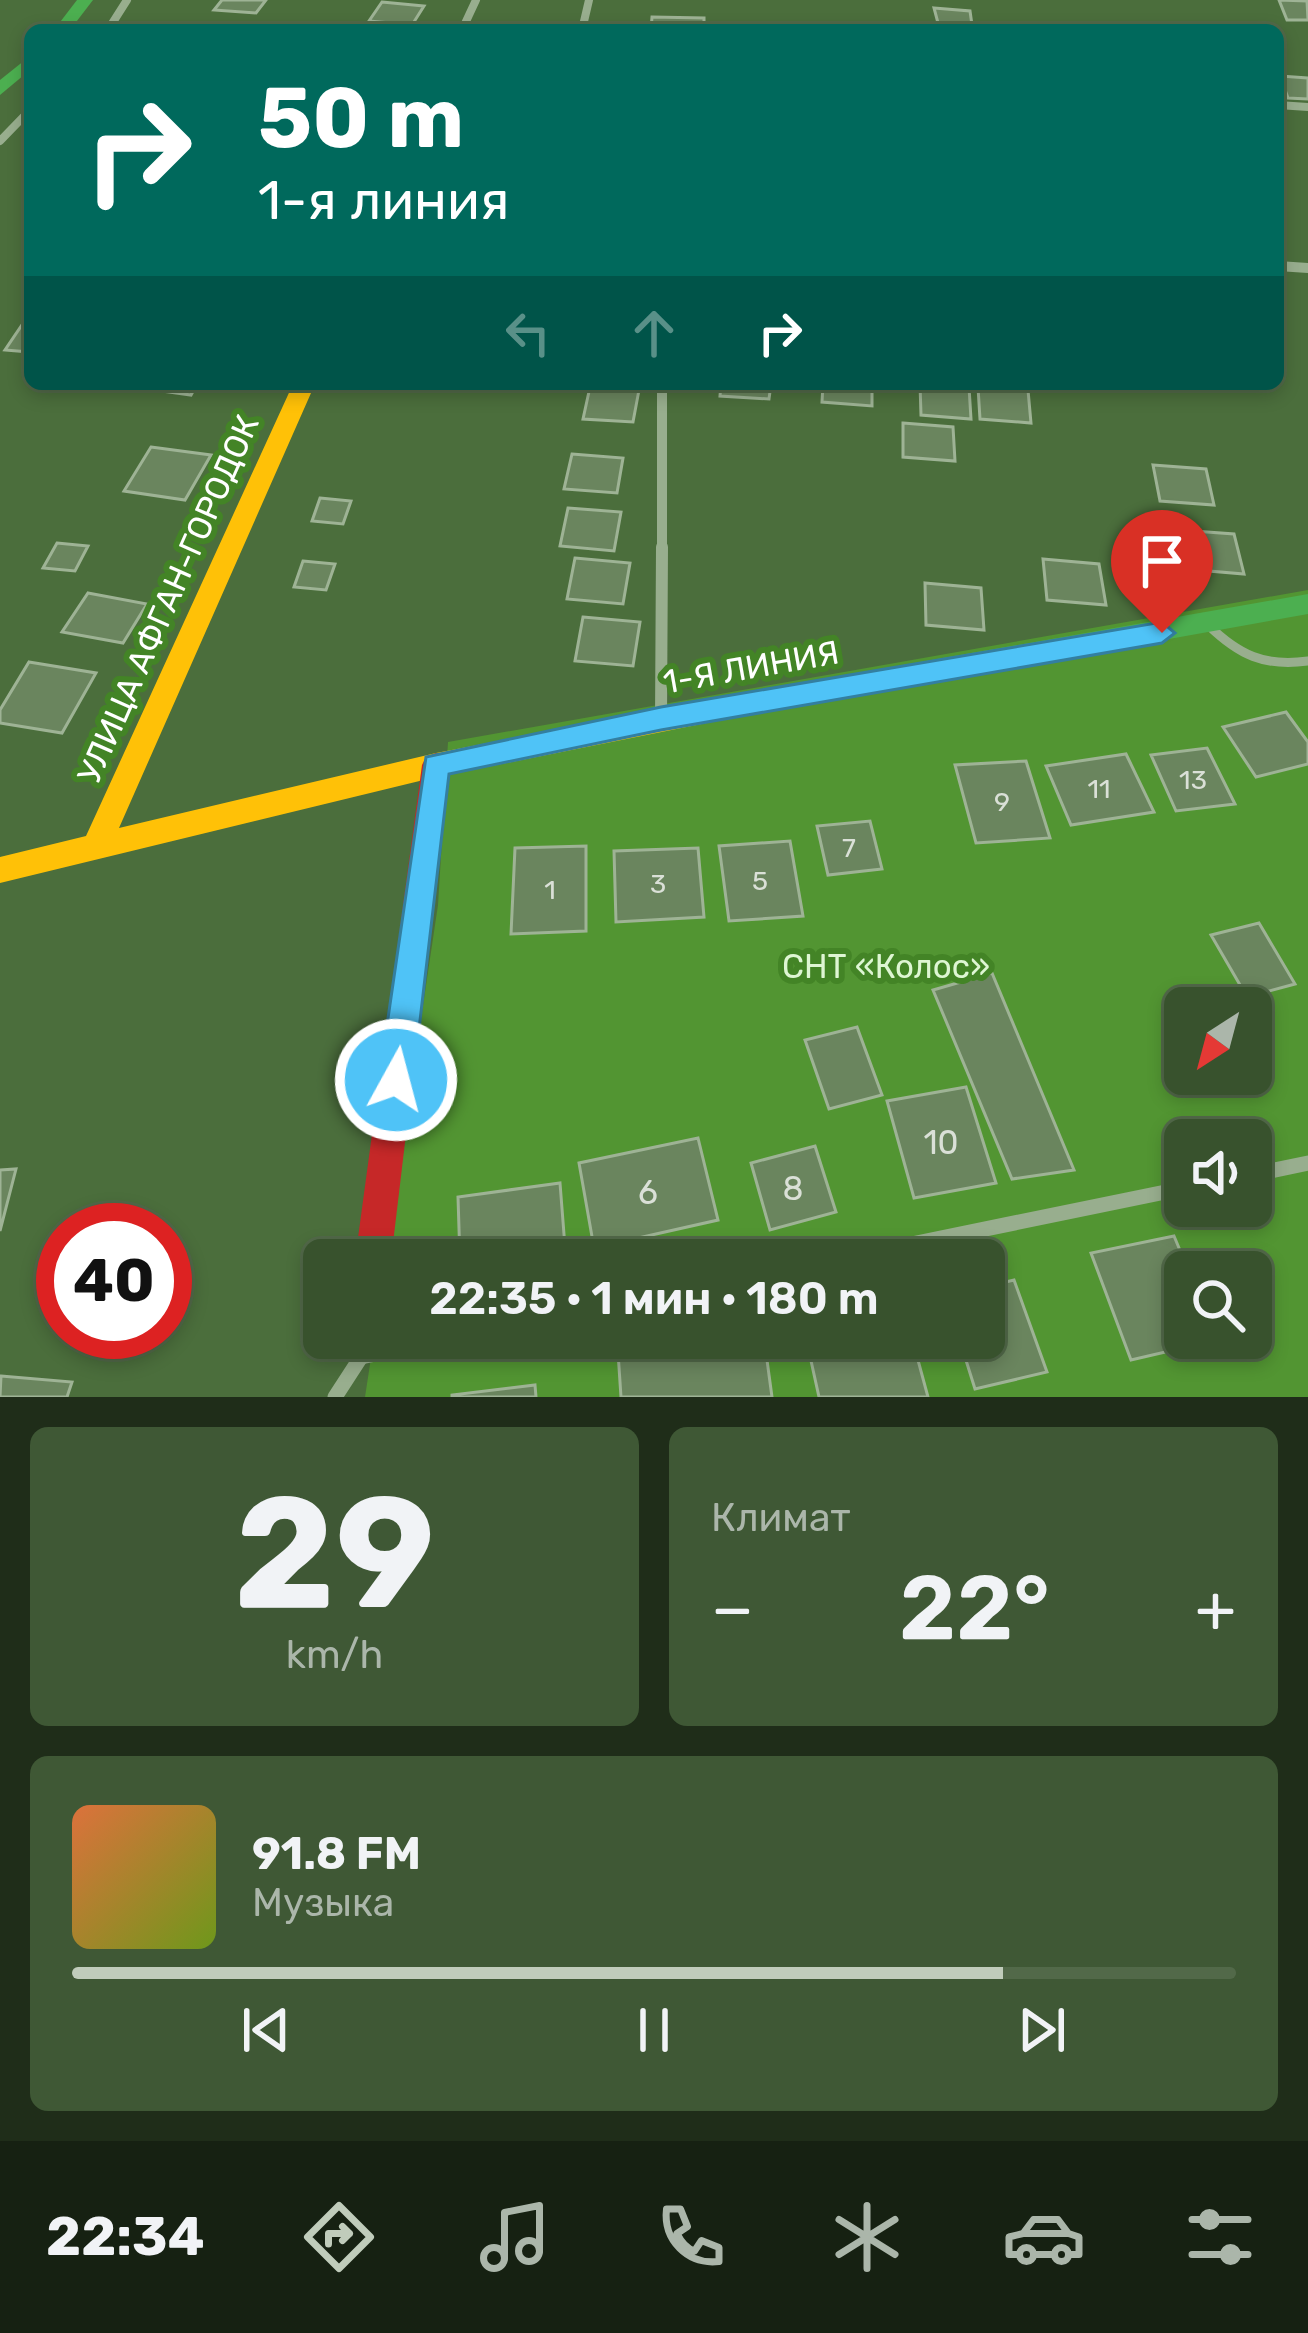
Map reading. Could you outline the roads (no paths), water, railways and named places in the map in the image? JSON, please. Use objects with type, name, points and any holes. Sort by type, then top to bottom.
[{"type":"street","points":[[0,90],[24,67]]},
{"type":"street","points":[[0,141],[24,116]]},
{"type":"street","name":"УЛИЦА АФГАН-ГОРОДОК","points":[[98,843],[301,390]]},
{"type":"street","points":[[661,719],[662,390]]},
{"type":"street","name":"1-Я ЛИНИЯ","points":[[0,870],[436,765],[661,719],[1308,604]]},
{"type":"street","points":[[376,1239],[436,765]]},
{"type":"street","points":[[1272,1170],[1308,1163]]},
{"type":"street","points":[[936,1239],[1164,1192]]},
{"type":"street","points":[[335,1397],[356,1359]]},
{"type":"lane","points":[[1208,625],[1240,656],[1278,666],[1308,661]]},
{"type":"park label","name":"СНТ «Колос»","points":[[886,966]]}]
